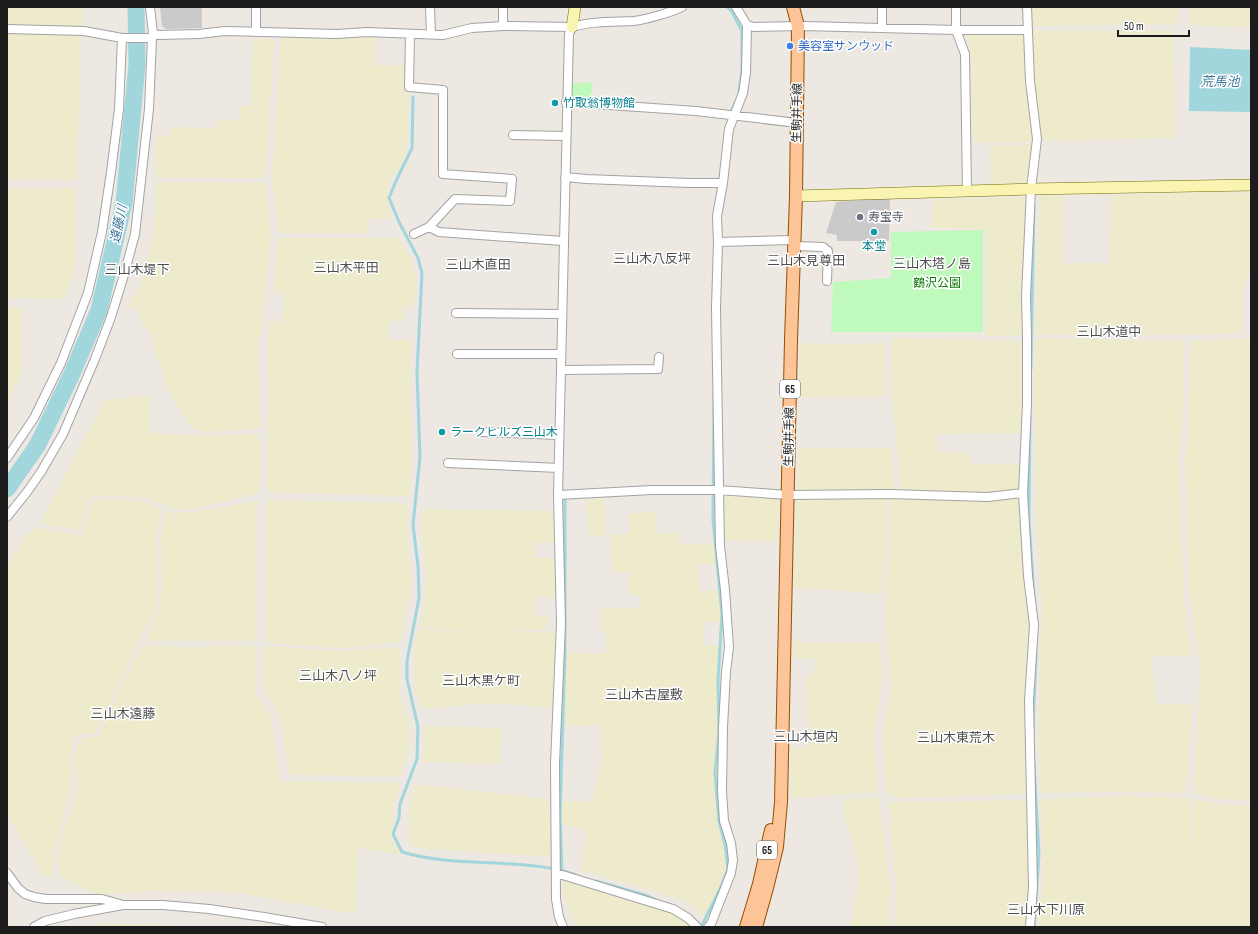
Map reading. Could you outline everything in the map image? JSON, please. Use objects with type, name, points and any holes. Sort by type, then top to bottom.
[{"type":"main road","name":"生駒井手線","points":[[756,927],[767,888],[776,846],[781,802],[791,340],[798,123],[798,26],[793,7]]},
{"type":"main road","name":"生駒井手線","points":[[746,927],[769,843],[782,771]]},
{"type":"street","points":[[7,517],[34,482],[63,434],[95,359],[111,317],[124,275],[135,234],[149,109],[150,7]]},
{"type":"street","points":[[256,7],[256,32]]},
{"type":"street","points":[[430,7],[431,34]]},
{"type":"street","points":[[503,7],[504,26]]},
{"type":"street","points":[[563,927],[559,917],[556,899],[555,764],[561,623],[558,495],[566,102],[569,34],[572,27],[575,7]]},
{"type":"street","points":[[7,28],[84,31],[124,38],[150,37],[158,35],[200,34],[225,31],[337,34],[367,32],[443,35],[472,28],[504,26],[572,27],[582,24],[636,20],[674,11],[682,7]]},
{"type":"street","points":[[708,927],[711,924],[731,873],[733,860],[731,843],[724,821],[722,791],[723,727],[729,647],[720,546],[716,308],[718,242],[717,216],[723,183],[729,129],[743,93],[746,73],[747,25],[736,7]]},
{"type":"street","points":[[882,7],[882,27]]},
{"type":"street","points":[[956,7],[956,30],[966,54],[967,192]]},
{"type":"street","points":[[1027,7],[1030,81],[1037,139],[1031,189],[1026,296],[1027,404],[1023,493],[1028,576],[1034,625],[1029,701],[1033,887],[1030,927]]},
{"type":"street","points":[[747,25],[754,27],[798,26],[956,30],[1027,30]]},
{"type":"street","points":[[410,34],[409,87],[443,90],[444,174],[512,179],[510,201],[455,199],[429,227],[414,234]]},
{"type":"street","points":[[7,458],[34,418],[61,363],[88,293],[102,232],[112,172],[119,109],[124,38]]},
{"type":"street","points":[[566,102],[696,111],[798,123]]},
{"type":"street","points":[[513,135],[566,136]]},
{"type":"street","points":[[565,177],[689,183],[723,183]]},
{"type":"street","points":[[796,196],[1031,189],[1251,185]]},
{"type":"street","points":[[429,227],[438,232],[563,241]]},
{"type":"street","points":[[718,242],[795,243],[823,247],[828,250],[827,281]]},
{"type":"street","points":[[456,313],[562,314]]},
{"type":"street","points":[[457,354],[561,354]]},
{"type":"street","points":[[561,370],[658,369],[658,357]]},
{"type":"street","points":[[482,432],[559,435]]},
{"type":"street","points":[[448,463],[559,468]]},
{"type":"street","points":[[558,495],[652,490],[719,490],[788,495],[889,494],[988,497],[1023,493]]},
{"type":"street","points":[[7,872],[18,888],[25,894],[34,897],[45,900],[102,898],[123,905]]},
{"type":"street","points":[[556,873],[674,908],[688,918],[697,927]]},
{"type":"street","points":[[34,927],[45,920],[123,905],[163,905],[209,909],[322,927]]},
{"type":"shaded area","points":[[7,7],[83,8],[82,28],[7,26]]},
{"type":"shaded area","points":[[160,7],[202,7],[202,28],[166,29],[162,26]]},
{"type":"shaded area","points":[[1032,7],[1179,7],[1177,24],[1032,26]]},
{"type":"shaded area","points":[[1190,7],[1251,7],[1251,27],[1189,25]]},
{"type":"shaded area","points":[[1173,30],[1176,138],[1039,141],[1032,68],[1033,31]]},
{"type":"shaded area","points":[[7,34],[81,34],[77,180],[7,180]]},
{"type":"shaded area","points":[[970,34],[1024,34],[1033,142],[977,143],[973,140],[973,63],[967,36]]},
{"type":"shaded area","points":[[375,36],[375,65],[407,66],[409,100],[406,155],[388,184],[387,202],[392,219],[368,219],[368,233],[279,233],[272,181],[281,38]]},
{"type":"shaded area","points":[[253,38],[274,40],[271,96],[268,100],[270,110],[265,178],[156,178],[156,136],[170,136],[171,127],[216,128],[216,119],[240,120],[240,106],[251,106]]},
{"type":"shaded area","points":[[1033,145],[1029,186],[991,187],[990,146]]},
{"type":"shaded area","points":[[157,182],[265,183],[271,236],[261,334],[258,339],[260,428],[208,432],[192,429],[169,391],[156,356],[153,337],[141,321],[137,310],[128,305],[140,286],[154,233]]},
{"type":"shaded area","points":[[7,188],[76,188],[76,265],[65,299],[7,298]]},
{"type":"shaded area","points":[[1227,189],[1251,195],[1251,267],[1243,287],[1242,333],[1190,335],[1035,335],[1036,261],[1040,196],[1063,196],[1063,263],[1110,263],[1111,196]]},
{"type":"shaded area","points":[[1025,197],[1023,335],[985,336],[986,229],[931,228],[934,199]]},
{"type":"shaded area","name":"寿宝寺","points":[[890,198],[889,241],[837,241],[837,235],[826,233],[836,202]]},
{"type":"shaded area","points":[[278,238],[399,238],[413,263],[416,277],[414,307],[404,306],[404,321],[389,321],[389,340],[412,340],[410,366],[412,455],[410,496],[267,492],[268,339],[270,321],[282,323],[285,294],[273,292]]},
{"type":"shaded area","points":[[7,306],[22,307],[22,373],[7,403]]},
{"type":"shaded area","points":[[891,338],[1022,341],[1022,433],[937,434],[937,452],[970,452],[970,464],[1020,464],[1019,490],[984,494],[901,491],[891,387]]},
{"type":"shaded area","points":[[1039,338],[1185,341],[1182,433],[1179,458],[1184,596],[1191,656],[1151,656],[1157,704],[1193,705],[1186,793],[1041,793],[1038,739],[1042,608],[1037,526],[1035,446],[1035,341]]},
{"type":"shaded area","points":[[1251,338],[1251,801],[1227,800],[1194,794],[1200,667],[1189,593],[1185,460],[1188,434],[1190,341]]},
{"type":"shaded area","points":[[801,343],[884,343],[886,396],[800,397]]},
{"type":"shaded area","points":[[149,395],[150,433],[198,436],[253,434],[260,439],[259,493],[194,509],[174,509],[143,498],[93,495],[87,502],[82,530],[50,526],[41,521],[105,400]]},
{"type":"shaded area","points":[[799,448],[891,448],[895,491],[798,491]]},
{"type":"shaded area","points":[[720,493],[779,497],[778,541],[722,540]]},
{"type":"shaded area","points":[[604,497],[606,536],[589,537],[586,499]]},
{"type":"shaded area","points":[[797,497],[887,498],[883,594],[794,587]]},
{"type":"shaded area","points":[[1019,498],[1028,616],[1025,731],[1027,794],[903,798],[886,794],[883,734],[891,684],[885,615],[890,499],[980,501]]},
{"type":"shaded area","points":[[94,499],[141,501],[162,509],[156,534],[158,593],[155,609],[95,733],[78,735],[74,738],[71,757],[71,792],[54,850],[53,876],[44,876],[7,815],[7,566],[25,537],[37,527],[84,535],[90,506]]},
{"type":"shaded area","points":[[258,500],[254,521],[257,522],[257,641],[146,641],[159,609],[162,591],[161,537],[165,513],[197,512]]},
{"type":"shaded area","points":[[267,500],[408,503],[407,538],[412,583],[401,642],[341,648],[265,643]]},
{"type":"shaded area","points":[[423,509],[553,511],[555,542],[535,543],[535,558],[555,558],[555,597],[536,597],[535,615],[548,616],[547,629],[492,631],[556,632],[553,709],[524,705],[479,703],[451,707],[421,708],[415,692],[414,644],[418,630],[480,631],[420,628],[427,577],[421,526]]},
{"type":"shaded area","points":[[656,512],[657,534],[678,533],[679,545],[714,544],[717,565],[699,565],[699,591],[720,590],[723,620],[704,623],[704,645],[721,645],[717,748],[718,824],[728,864],[707,920],[701,916],[688,901],[581,870],[587,830],[563,825],[563,801],[592,802],[602,761],[601,726],[565,725],[567,653],[606,653],[606,632],[602,632],[599,609],[640,608],[640,595],[628,595],[628,572],[612,572],[611,535],[630,534],[629,514]]},
{"type":"shaded area","points":[[794,639],[802,643],[880,643],[883,678],[874,735],[878,792],[791,798],[791,748],[809,748],[806,681],[817,665],[816,659],[793,658]]},
{"type":"shaded area","points":[[143,645],[193,647],[233,645],[257,647],[256,693],[271,716],[281,782],[400,783],[394,810],[392,836],[400,854],[358,848],[356,914],[233,892],[151,891],[101,895],[61,878],[58,859],[61,839],[77,792],[75,758],[78,743],[81,739],[99,736],[120,687]]},
{"type":"shaded area","points":[[264,646],[341,651],[400,647],[399,696],[409,721],[409,751],[401,776],[289,775],[280,716],[264,691]]},
{"type":"shaded area","points":[[424,726],[502,728],[500,764],[421,762],[423,756]]},
{"type":"shaded area","points":[[415,784],[549,799],[550,857],[414,848],[408,840],[409,811]]},
{"type":"shaded area","points":[[1113,796],[1183,797],[1191,800],[1194,927],[1038,927],[1043,881],[1041,799]]},
{"type":"shaded area","points":[[879,797],[891,891],[888,927],[850,927],[853,918],[859,874],[856,852],[844,819],[843,800]]},
{"type":"shaded area","points":[[1193,799],[1224,805],[1251,805],[1251,927],[1195,927]]},
{"type":"shaded area","points":[[1028,800],[1029,893],[1026,927],[894,927],[896,884],[891,840],[889,802]]},
{"type":"shaded area","points":[[568,878],[674,912],[693,927],[578,927],[570,915],[563,895],[563,882]]},
{"type":"shaded area","points":[[105,923],[196,927],[85,927]]},
{"type":"green space","points":[[592,82],[591,101],[570,99],[571,84]]},
{"type":"green space","name":"鶴沢公園","points":[[983,230],[983,332],[831,332],[833,282],[891,278],[891,232]]},
{"type":"water","name":"荒馬池","points":[[1190,47],[1251,50],[1251,112],[1189,111]]},
{"type":"waterway","name":"遠藤川","points":[[7,489],[37,446],[71,376],[99,310],[124,203],[137,64],[136,7]]},
{"type":"waterway","points":[[727,7],[732,12],[742,31],[742,70],[739,92]]},
{"type":"waterway","points":[[402,852],[393,834],[399,818],[400,804],[417,759],[418,727],[407,679],[407,661],[419,598],[418,566],[413,525],[420,457],[417,372],[422,273],[418,258],[399,222],[389,198],[412,148],[413,97]]},
{"type":"waterway","points":[[730,114],[737,99]]},
{"type":"waterway","points":[[1031,369],[1034,205]]},
{"type":"waterway","points":[[701,927],[728,869],[725,844],[719,821],[715,773],[719,732],[718,680],[722,614],[713,519],[714,394]]},
{"type":"waterway","points":[[1030,415],[1029,521],[1034,597]]},
{"type":"waterway","points":[[562,870],[560,816],[565,652],[565,499]]},
{"type":"waterway","points":[[1033,727],[1036,653]]},
{"type":"waterway","points":[[1034,763],[1039,855],[1034,927]]},
{"type":"waterway","points":[[402,852],[440,860],[517,864],[555,869]]},
{"type":"waterway","points":[[560,870],[576,875]]},
{"type":"waterway","points":[[596,881],[648,896],[661,902]]},
{"type":"place","name":"美容室サンウッド","points":[[790,46]]},
{"type":"place","name":"竹取翁博物館","points":[[555,103]]},
{"type":"place","name":"寿宝寺","points":[[860,217]]},
{"type":"place","name":"本堂","points":[[874,232]]},
{"type":"place","name":"ラークヒルズ三山木","points":[[442,432]]},
{"type":"district","name":"三山木八反坪","points":[[652,258]]},
{"type":"district","name":"三山木見尊田","points":[[806,260]]},
{"type":"district","name":"三山木塔ノ島","points":[[932,263]]},
{"type":"district","name":"三山木直田","points":[[478,264]]},
{"type":"district","name":"三山木平田","points":[[346,267]]},
{"type":"district","name":"三山木堤下","points":[[137,269]]},
{"type":"district","name":"三山木道中","points":[[1109,331]]},
{"type":"district","name":"三山木八ノ坪","points":[[338,675]]},
{"type":"district","name":"三山木黒ケ町","points":[[481,680]]},
{"type":"district","name":"三山木古屋敷","points":[[644,694]]},
{"type":"district","name":"三山木遠藤","points":[[123,713]]},
{"type":"district","name":"三山木垣内","points":[[806,736]]},
{"type":"district","name":"三山木東荒木","points":[[956,737]]},
{"type":"district","name":"三山木下川原","points":[[1046,909]]}]
